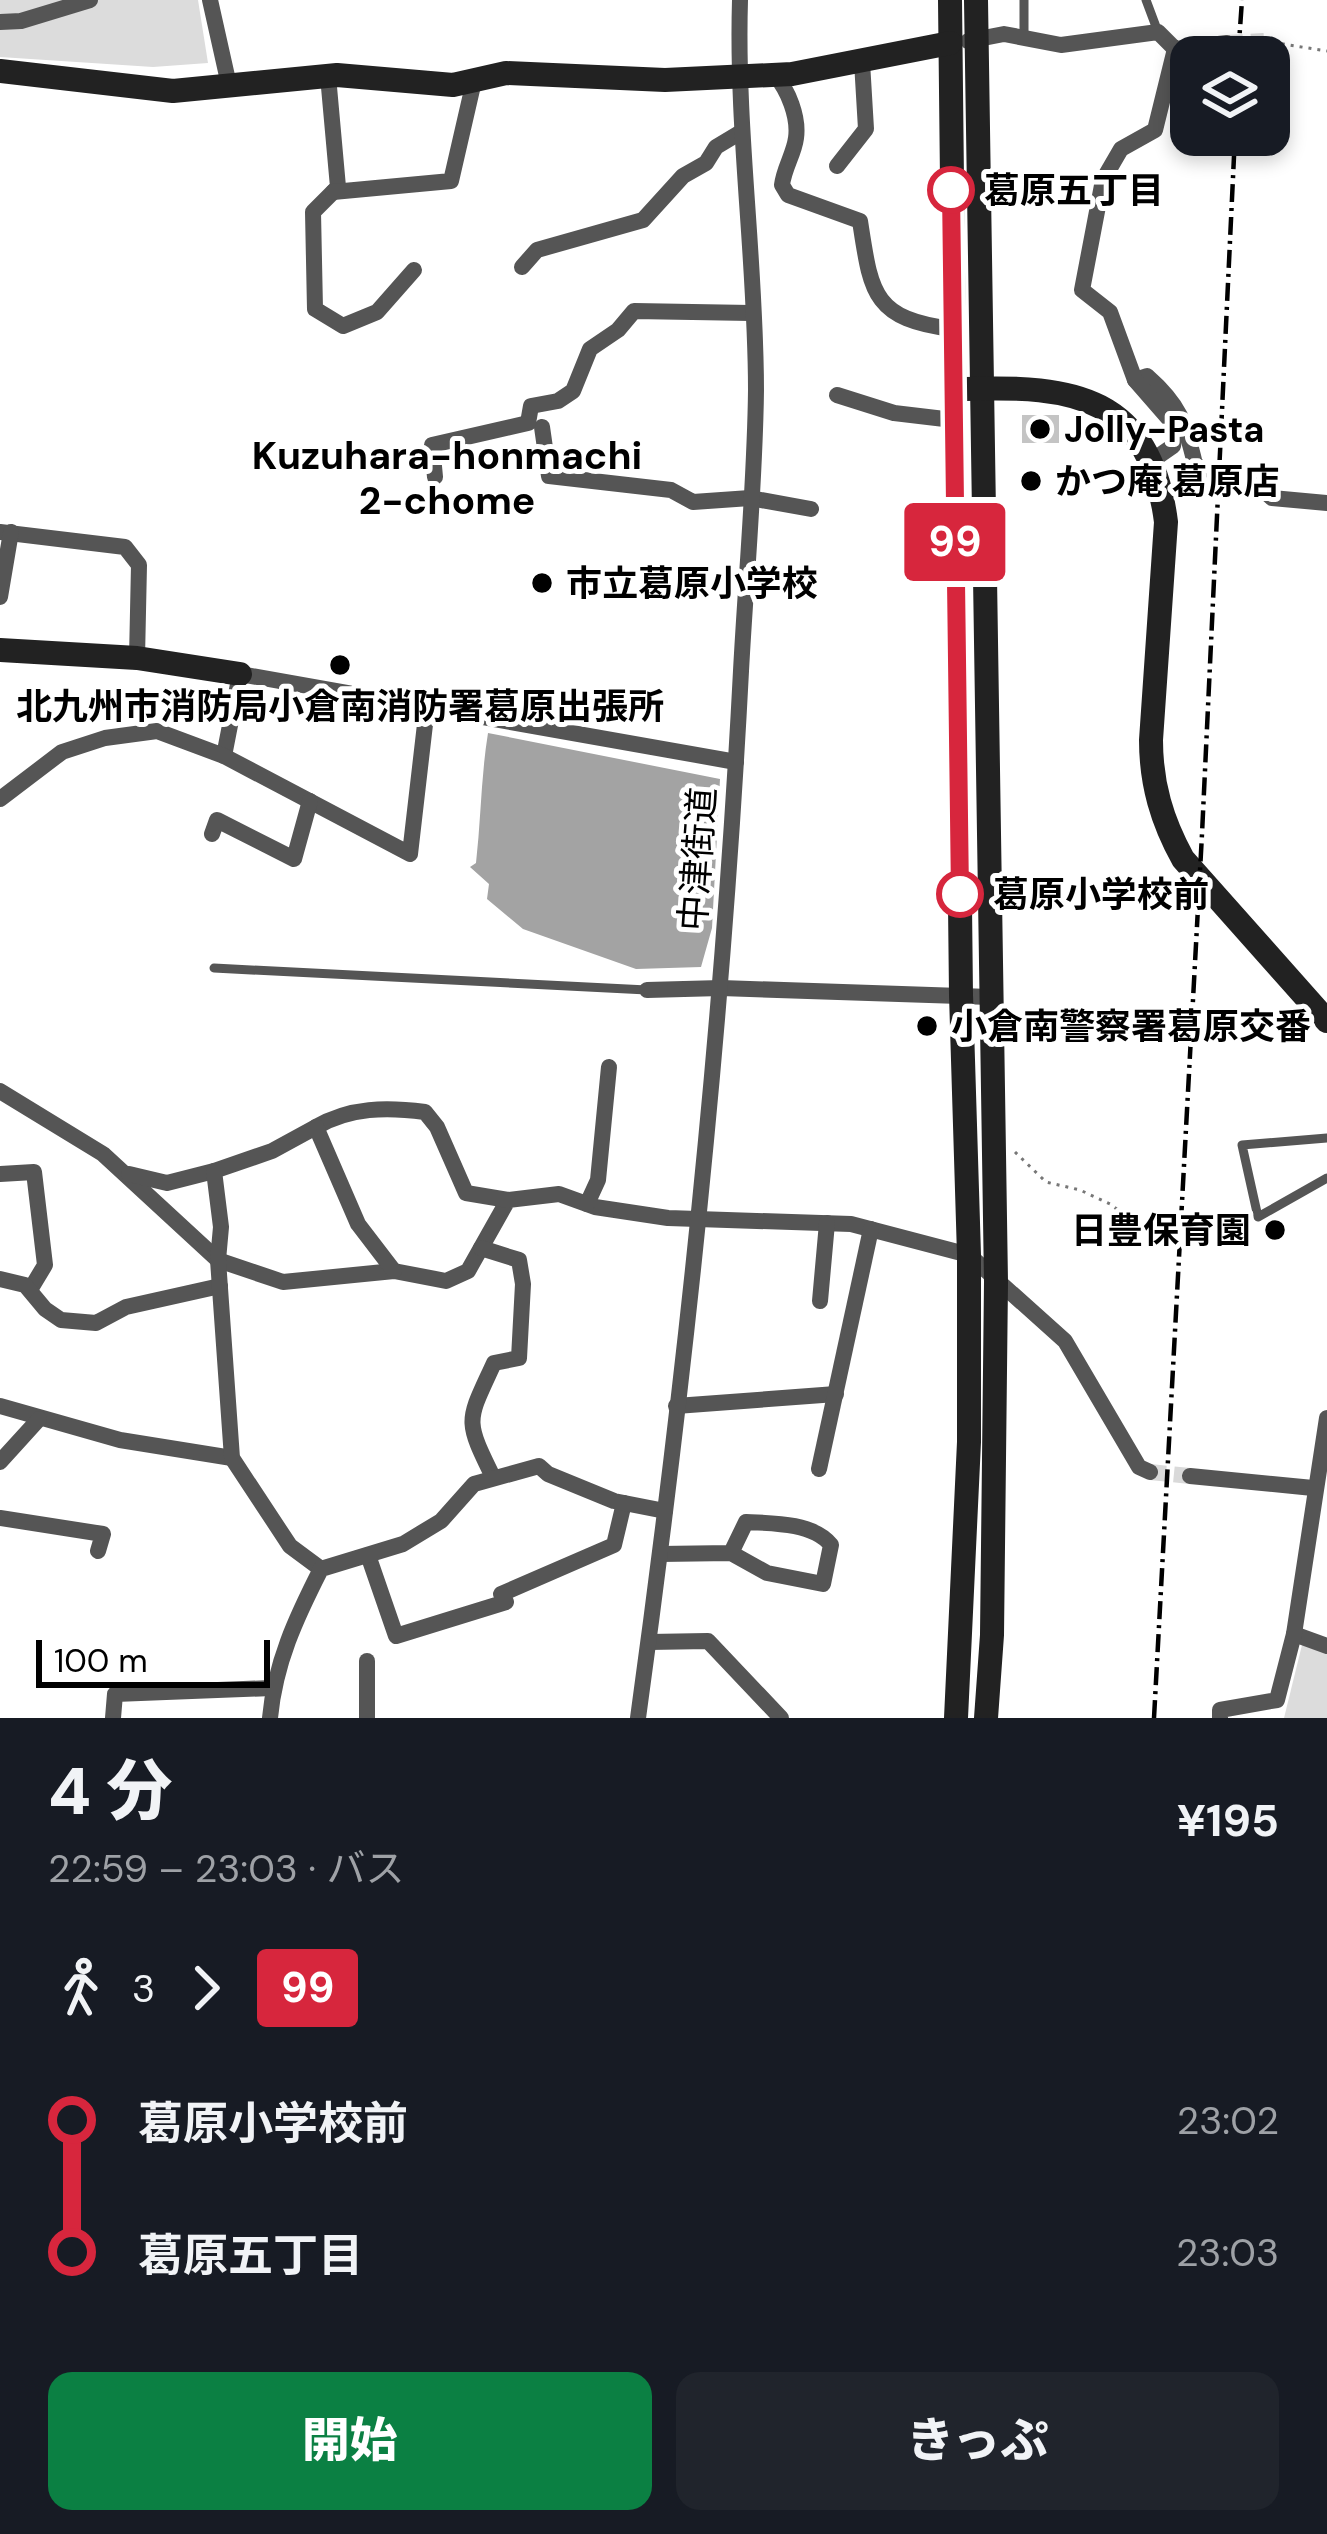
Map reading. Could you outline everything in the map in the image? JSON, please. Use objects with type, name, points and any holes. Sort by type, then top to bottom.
[{"type":"street","points":[[0,22],[21,21],[90,0]]},
{"type":"street","points":[[209,0],[230,85]]},
{"type":"street","name":"中津街道","points":[[636,1717],[699,1220],[736,762],[756,388],[738,77],[740,0]]},
{"type":"street","points":[[950,0],[961,995],[969,1255],[969,1442],[956,1718]]},
{"type":"street","points":[[976,0],[996,1282],[993,1613],[986,1718]]},
{"type":"street","points":[[0,70],[173,91],[328,76],[453,85],[506,74],[665,80],[775,75],[1004,34],[1061,45],[1158,32],[1170,44]]},
{"type":"street","points":[[837,166],[866,129],[862,62]]},
{"type":"street","points":[[1150,461],[1173,446],[1176,427],[1135,380],[1110,312],[1082,290],[1103,179],[1121,149],[1155,130],[1170,69]]},
{"type":"street","points":[[775,75],[794,112],[796,138],[782,184],[788,195],[860,221],[870,284],[878,297],[889,309],[925,326],[952,329]]},
{"type":"street","points":[[328,76],[338,188],[313,212],[315,309],[344,326],[377,312],[414,270]]},
{"type":"street","points":[[333,192],[451,181],[474,81]]},
{"type":"street","points":[[522,267],[537,250],[643,220],[683,176],[741,132]]},
{"type":"street","points":[[435,477],[433,445],[528,423],[531,406],[558,401],[573,391],[590,349],[618,330],[634,311],[752,313]]},
{"type":"street","points":[[1135,380],[1147,376],[1172,398],[1186,425],[1196,464],[1204,470]]},
{"type":"street","points":[[952,389],[1058,390],[1088,400],[1114,415],[1150,461],[1166,522],[1150,740],[1157,800],[1183,859],[1327,1021]]},
{"type":"street","points":[[837,394],[894,413],[953,420]]},
{"type":"street","points":[[542,427],[549,476],[671,490],[693,502],[750,497],[811,508]]},
{"type":"street","points":[[1243,471],[1272,498],[1327,503]]},
{"type":"street","points":[[0,597],[6,532],[125,547],[139,566],[137,658]]},
{"type":"street","points":[[0,650],[137,658],[736,762]]},
{"type":"street","points":[[224,756],[240,674]]},
{"type":"street","points":[[0,799],[62,752],[105,738],[157,731],[224,756],[410,854],[427,707]]},
{"type":"street","points":[[212,834],[217,820],[294,859],[310,801]]},
{"type":"street","points":[[647,990],[721,988],[990,998]]},
{"type":"street","points":[[587,1204],[598,1180],[609,1066]]},
{"type":"street","points":[[0,1091],[103,1154],[218,1260],[283,1282],[394,1271],[446,1281],[469,1271],[508,1200]]},
{"type":"street","points":[[122,1172],[167,1184],[272,1151],[328,1120],[375,1108],[425,1112],[437,1127],[466,1193],[508,1200],[559,1194],[587,1204],[699,1220],[827,1223],[871,1229],[969,1255],[1065,1341],[1139,1467],[1150,1472]]},
{"type":"street","points":[[316,1127],[358,1224],[394,1271]]},
{"type":"street","points":[[214,1171],[232,1458],[290,1546],[321,1569]]},
{"type":"street","points":[[0,1174],[34,1172],[45,1265],[30,1290]]},
{"type":"street","points":[[820,1301],[827,1223]]},
{"type":"street","points":[[819,1469],[871,1229]]},
{"type":"street","points":[[481,1248],[520,1260],[523,1284],[519,1358],[494,1363],[473,1408],[471,1432],[493,1477]]},
{"type":"street","points":[[0,1279],[25,1285],[61,1320],[96,1323],[126,1307],[220,1286]]},
{"type":"street","points":[[676,1406],[836,1394]]},
{"type":"street","points":[[0,1406],[120,1440],[232,1458]]},
{"type":"street","points":[[1220,1718],[1220,1710],[1277,1700],[1294,1634],[1327,1418]]},
{"type":"street","points":[[0,1462],[39,1419]]},
{"type":"street","points":[[270,1718],[272,1688],[290,1631],[321,1569],[403,1544],[442,1521],[475,1484],[539,1466],[548,1474],[624,1503],[665,1510]]},
{"type":"street","points":[[1190,1476],[1313,1488]]},
{"type":"street","points":[[368,1555],[396,1636],[506,1602],[501,1594],[614,1545],[624,1503]]},
{"type":"street","points":[[0,1518],[103,1534],[98,1551]]},
{"type":"street","points":[[659,1554],[731,1553],[767,1573],[823,1584],[831,1545],[824,1536],[777,1522],[746,1522],[731,1553]]},
{"type":"street","points":[[1294,1634],[1327,1646]]},
{"type":"street","points":[[649,1642],[708,1641],[781,1718]]},
{"type":"street","points":[[367,1660],[367,1718]]},
{"type":"street","points":[[112,1718],[115,1694],[272,1688]]},
{"type":"lane","points":[[1024,0],[1024,38]]},
{"type":"lane","points":[[1146,0],[1158,32]]},
{"type":"lane","points":[[214,968],[647,990]]},
{"type":"lane","points":[[1327,1138],[1242,1145],[1258,1217],[1327,1178]]},
{"type":"path","points":[[1290,46],[1327,52]]},
{"type":"path","points":[[993,1130],[1046,1182],[1080,1190],[1110,1204],[1142,1228],[1178,1239]]},
{"type":"path","points":[[1199,1243],[1258,1217]]},
{"type":"shaded area","points":[[0,0],[198,0],[208,63],[153,67],[0,57]]},
{"type":"shaded area","points":[[488,733],[720,779],[712,928],[701,967],[636,969],[523,929],[487,899],[489,884],[470,867],[476,863]]},
{"type":"shaded area","points":[[1302,1645],[1327,1653],[1327,1718],[1284,1718]]},
{"type":"building","name":"Jolly-Pasta","points":[[1022,415],[1059,415],[1059,443],[1022,443]]},
{"type":"tunnel","points":[[1203,470],[1242,471]]},
{"type":"tunnel","points":[[1150,1472],[1190,1476]]},
{"type":"railway","points":[[1239,36],[1242,0]]},
{"type":"railway","points":[[1154,1718],[1234,156]]},
{"type":"bus line","name":"99","points":[[951,190],[960,894]]},
{"type":"place","name":"葛原五丁目","points":[[951,190]]},
{"type":"place","name":"Jolly-Pasta","points":[[1040,429]]},
{"type":"place","name":"かつ庵 葛原店","points":[[1031,481]]},
{"type":"place","name":"市立葛原小学校","points":[[542,583]]},
{"type":"place","name":"北九州市消防局小倉南消防署葛原出張所","points":[[340,665]]},
{"type":"place","name":"葛原小学校前","points":[[960,894]]},
{"type":"place","name":"小倉南警察署葛原交番","points":[[927,1026]]},
{"type":"place","name":"日豊保育園","points":[[1275,1230]]},
{"type":"district","name":"Kuzuhara-honmachi 2-chome","points":[[447,478]]}]
